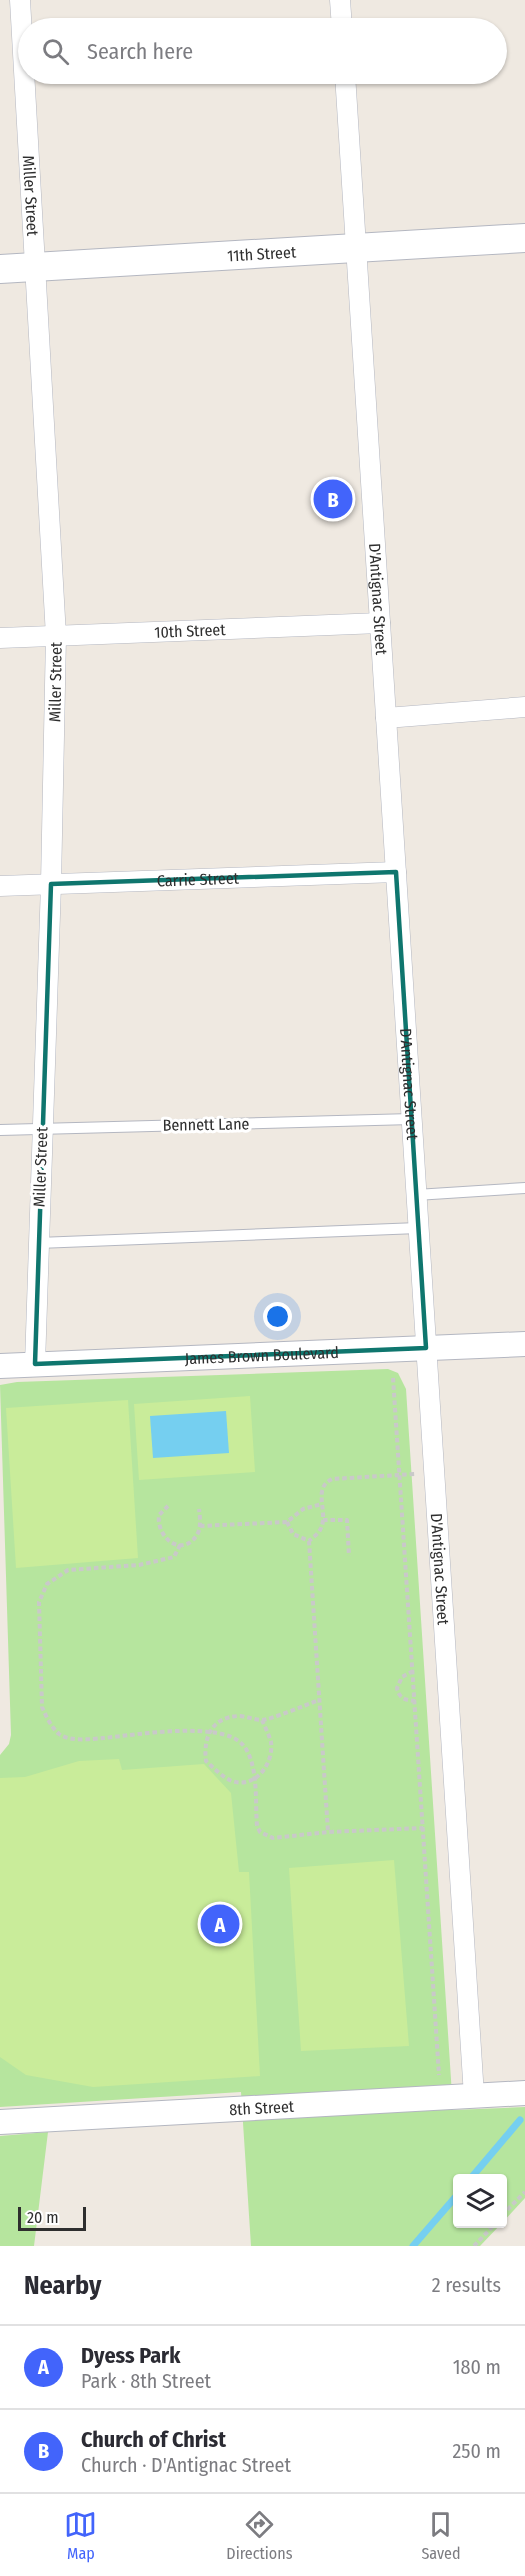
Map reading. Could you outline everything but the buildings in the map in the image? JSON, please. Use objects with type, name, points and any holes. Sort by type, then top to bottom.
[{"type":"main road","name":"11th Street","points":[[0,269],[525,238]]},
{"type":"street","name":"Miller Street","points":[[20,0],[21,18]]},
{"type":"street","points":[[340,0],[341,18]]},
{"type":"street","name":"Miller Street","points":[[25,84],[56,636],[51,884],[41,1128],[35,1364]]},
{"type":"street","name":"D'Antignac Street","points":[[346,84],[434,1473],[485,2095]]},
{"type":"street","name":"10th Street","points":[[0,638],[380,623]]},
{"type":"street","points":[[386,718],[525,707]]},
{"type":"street","name":"Carrie Street","points":[[0,886],[396,872]]},
{"type":"street","name":"James Brown Boulevard","points":[[0,1366],[525,1344]]},
{"type":"street","name":"8th Street","points":[[0,2122],[525,2093]]},
{"type":"lane","name":"Bennett Lane","points":[[0,1130],[412,1119]]},
{"type":"lane","points":[[416,1195],[525,1188]]},
{"type":"lane","points":[[38,1243],[418,1228]]},
{"type":"path","points":[[393,1378],[441,2097]]},
{"type":"path","points":[[328,1832],[309,1541],[320,1530],[323,1520],[321,1492],[324,1484],[332,1479],[434,1473]]},
{"type":"path","points":[[200,1526],[287,1522],[303,1509],[322,1504]]},
{"type":"path","points":[[168,1506],[159,1515],[159,1528],[166,1540],[173,1545],[192,1540],[199,1531],[199,1509]]},
{"type":"path","points":[[323,1520],[347,1521],[349,1556]]},
{"type":"path","points":[[287,1522],[293,1534],[309,1541]]},
{"type":"path","points":[[180,1545],[174,1557],[161,1561],[104,1569],[68,1570],[47,1584],[39,1602],[42,1707],[47,1720],[61,1735],[85,1740],[180,1732],[219,1732],[243,1744],[250,1759],[254,1779],[257,1826],[260,1832],[273,1838],[328,1832],[423,1828]]},
{"type":"path","points":[[413,1671],[402,1677],[397,1688],[400,1697],[415,1701]]},
{"type":"path","points":[[262,1720],[270,1740],[271,1752],[269,1763],[254,1779],[238,1783],[229,1780],[207,1761],[205,1750],[209,1732],[217,1722],[228,1717],[240,1716],[262,1720],[319,1700]]},
{"type":"path","points":[[507,2211],[525,2192]]},
{"type":"path","points":[[474,2246],[490,2228]]},
{"type":"highlighted area","points":[[396,872],[426,1348],[35,1364],[51,884]]},
{"type":"green space","points":[[388,1369],[398,1373],[406,1389],[453,2110],[525,2107],[525,2198],[507,2218],[507,2174],[453,2174],[453,2228],[497,2228],[480,2246],[251,2246],[241,2092],[0,2107],[0,1755],[9,1744],[11,1735],[0,1385],[17,1382]]},
{"type":"green space","points":[[250,1396],[255,1472],[139,1480],[134,1404]]},
{"type":"green space","points":[[128,1400],[138,1558],[16,1568],[6,1408]]},
{"type":"green space","points":[[119,1759],[122,1770],[204,1764],[231,1793],[239,1872],[249,1872],[260,2076],[93,2087],[26,2075],[0,2057],[0,1778],[25,1777],[79,1761]]},
{"type":"green space","points":[[394,1860],[409,2046],[301,2051],[289,1868]]},
{"type":"green space","points":[[48,2132],[34,2246],[0,2246],[0,2136]]},
{"type":"water","points":[[226,1411],[229,1453],[153,1458],[150,1416]]},
{"type":"waterway","points":[[474,2174],[520,2120]]},
{"type":"waterway","points":[[413,2246],[453,2200]]},
{"type":"place","name":"Church of Christ","points":[[333,499]]},
{"type":"place","name":"Dyess Park","points":[[220,1924]]}]
